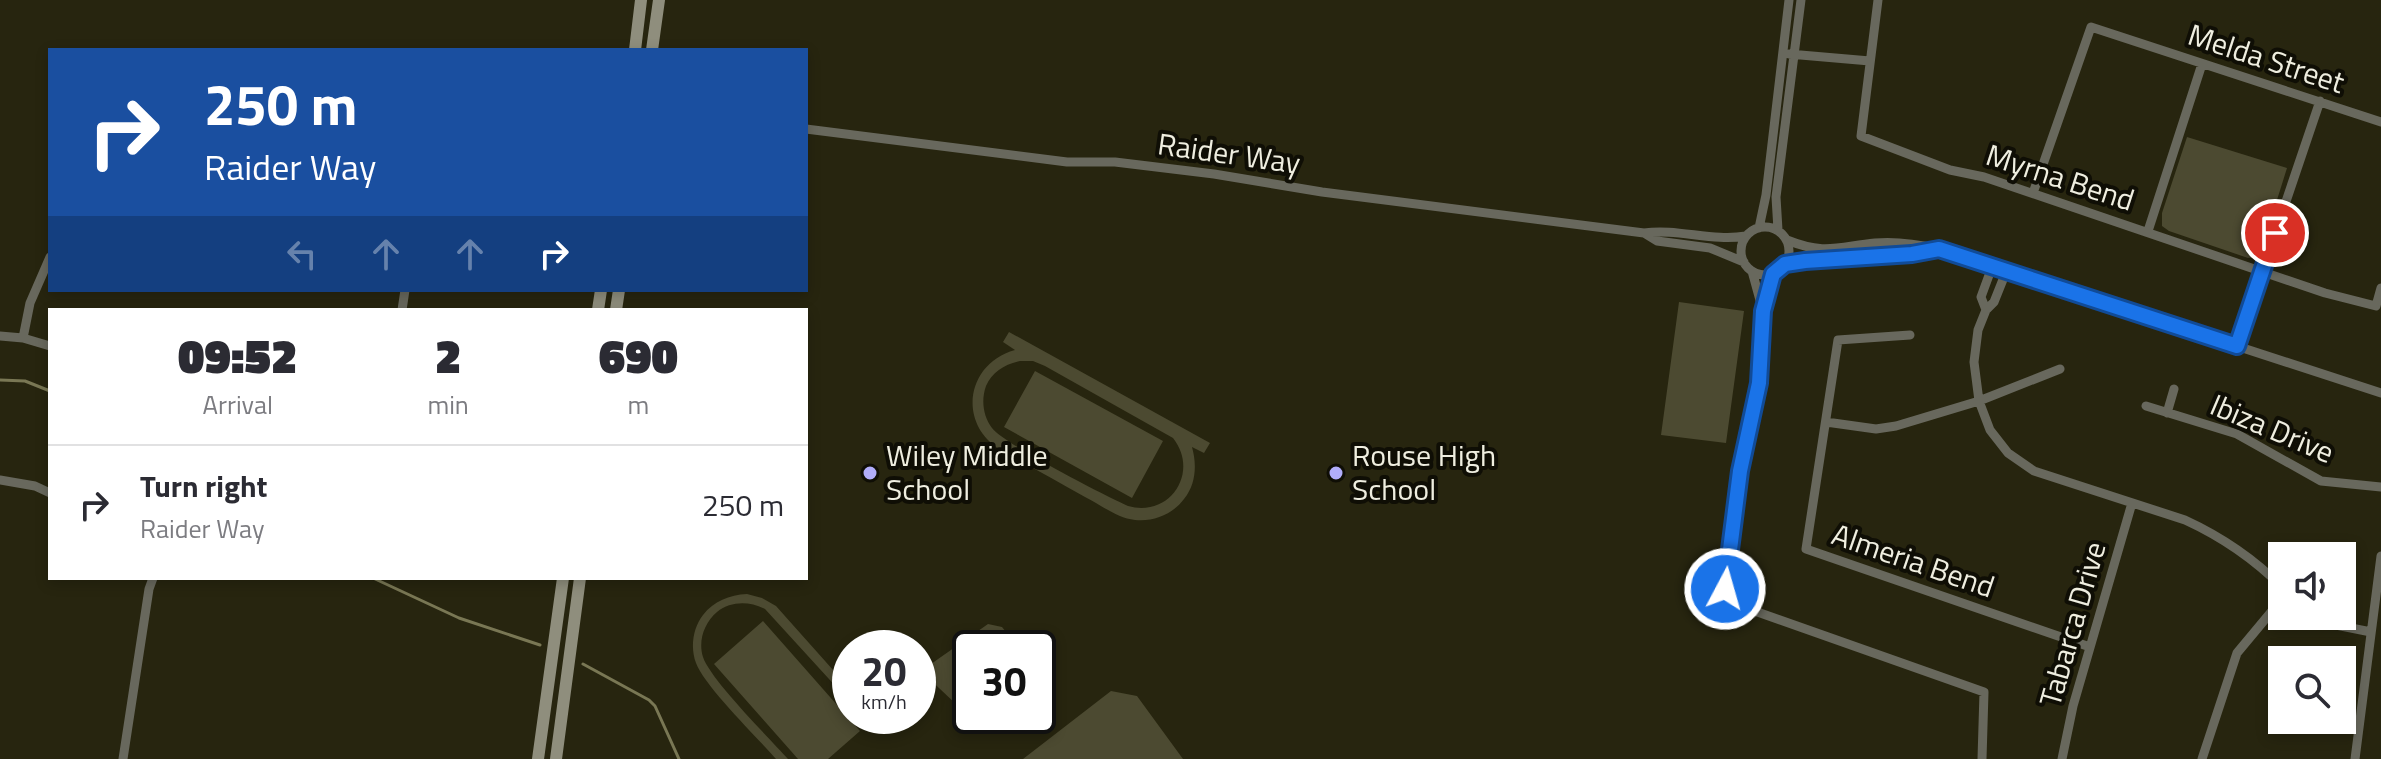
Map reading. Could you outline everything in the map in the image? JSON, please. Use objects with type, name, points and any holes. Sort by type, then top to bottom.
[{"type":"main road","points":[[635,48],[641,0]]},
{"type":"main road","points":[[652,48],[659,0]]},
{"type":"main road","points":[[538,759],[563,580]]},
{"type":"main road","points":[[556,759],[580,580]]},
{"type":"main road","points":[[544,712],[563,710]]},
{"type":"street","points":[[1759,228],[1766,195],[1789,0]]},
{"type":"street","points":[[1801,0],[1776,197],[1778,230],[1787,240],[1822,251],[1875,243],[1912,242],[2381,393]]},
{"type":"street","name":"Myrna Bend","points":[[1878,0],[1861,136],[1950,170],[2033,193],[2325,293],[2376,306],[2381,288]]},
{"type":"street","name":"Melda Street","points":[[2033,193],[2091,27],[2381,122]]},
{"type":"street","points":[[1782,53],[1870,61]]},
{"type":"street","points":[[2148,231],[2202,64]]},
{"type":"street","points":[[2237,346],[2320,101]]},
{"type":"street","name":"Raider Way","points":[[808,129],[1067,162],[1115,162],[1214,174],[1309,190],[1644,233],[1659,231],[1716,239],[1746,236]]},
{"type":"street","points":[[1763,311],[1752,271],[1744,262],[1741,250],[1746,236],[1759,228],[1778,230]]},
{"type":"street","name":"Raider Way","points":[[1644,233],[1657,241],[1710,248],[1744,262]]},
{"type":"street","points":[[1752,271],[1773,274],[1785,264],[1787,240]]},
{"type":"street","points":[[1785,264],[1939,249]]},
{"type":"street","points":[[23,338],[30,303],[48,262]]},
{"type":"street","points":[[1986,310],[1981,297],[1992,267]]},
{"type":"street","points":[[2006,272],[1978,330],[1974,362],[1979,401],[1990,430],[2008,453],[2034,471],[2209,531],[2238,548],[2268,575]]},
{"type":"street","points":[[1773,274],[1763,311],[1759,383],[1740,471],[1725,579],[1727,598],[1732,603],[1984,692],[1982,759]]},
{"type":"street","name":"Almeria Bend","points":[[1910,335],[1838,340],[1806,549],[2090,647]]},
{"type":"street","points":[[0,336],[23,338],[48,345]]},
{"type":"street","points":[[1826,422],[1876,429],[1896,426],[1979,401],[2060,369]]},
{"type":"street","points":[[2167,413],[2174,389]]},
{"type":"street","name":"Ibiza Drive","points":[[2146,406],[2237,434],[2321,481],[2381,487]]},
{"type":"street","points":[[0,480],[35,486],[48,492]]},
{"type":"street","name":"Tabarca Drive","points":[[2062,759],[2073,706],[2132,503]]},
{"type":"street","points":[[2355,759],[2381,556]]},
{"type":"street","points":[[123,759],[152,580]]},
{"type":"street","points":[[2202,759],[2237,653],[2268,616]]},
{"type":"street","points":[[2356,629],[2371,632]]},
{"type":"shaded area","points":[[2187,137],[2287,168],[2261,251],[2256,257],[2248,258],[2162,226],[2162,213]]},
{"type":"shaded area","points":[[1679,302],[1744,311],[1726,443],[1661,435]]},
{"type":"shaded area","points":[[1009,332],[1210,443],[1204,453],[1192,447],[1195,461],[1193,481],[1180,504],[1169,513],[1149,520],[1122,517],[999,449],[986,438],[977,424],[973,394],[986,367],[1015,350],[1003,342]],"holes":[[[1033,361],[1173,438],[1181,451],[1182,478],[1168,499],[1143,508],[1128,506],[1034,457],[992,428],[983,402],[989,381],[1009,364]]]},
{"type":"shaded area","points":[[1035,371],[1163,441],[1132,498],[1004,427]]},
{"type":"shaded area","points":[[747,594],[776,606],[832,669],[832,682],[765,609],[753,605],[734,604],[722,608],[712,616],[703,633],[701,645],[708,667],[728,694],[788,759],[776,759],[732,712],[701,673],[694,657],[694,638],[703,615],[712,606]]},
{"type":"shaded area","points":[[763,621],[832,699],[832,734],[857,734],[828,759],[798,759],[714,664]]},
{"type":"shaded area","points":[[988,624],[1004,630],[979,630]]},
{"type":"shaded area","points":[[952,649],[952,700],[936,685],[936,660]]},
{"type":"shaded area","points":[[1111,691],[1137,696],[1183,759],[1023,759]]},
{"type":"waterway","points":[[0,380],[25,381],[48,390]]},
{"type":"waterway","points":[[377,580],[459,618],[540,645]]},
{"type":"waterway","points":[[583,664],[649,700],[655,706],[679,759]]},
{"type":"place","name":"Wiley Middle School","points":[[870,473]]},
{"type":"place","name":"Rouse High School","points":[[1336,473]]},
{"type":"route","points":[[1725,589],[1740,471],[1759,383],[1763,311],[1773,274],[1785,264],[1939,249],[2237,346],[2275,233]]}]
